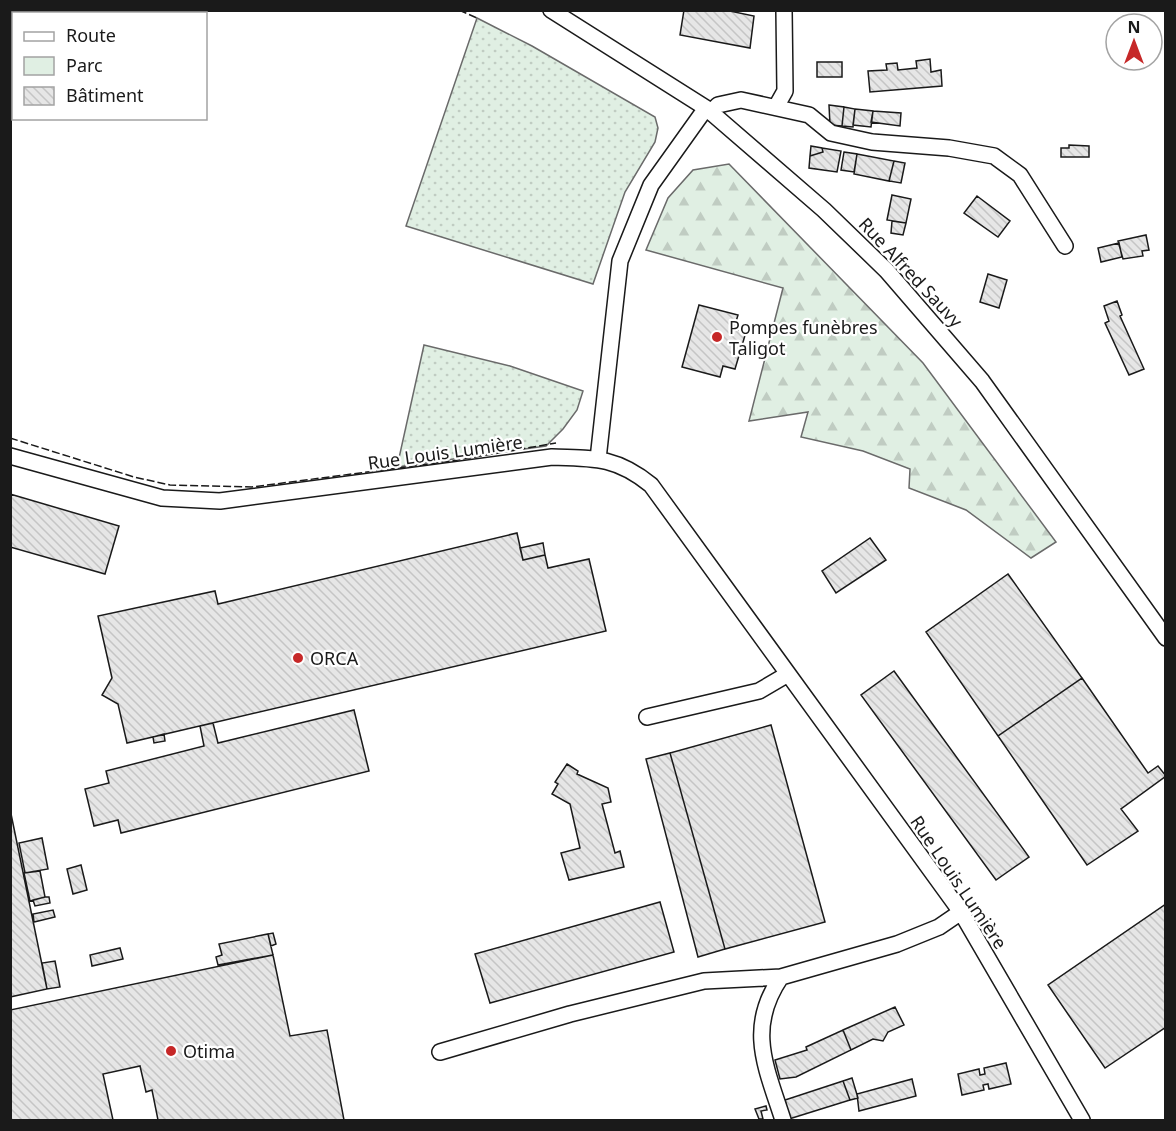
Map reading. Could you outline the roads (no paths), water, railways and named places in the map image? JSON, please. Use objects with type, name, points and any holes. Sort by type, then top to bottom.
[{"type":"street","name":"Rue Alfred Sauvy","points":[[551,10],[709,110],[824,210],[887,271],[944,335],[1020,433],[1166,638]]},
{"type":"street","points":[[776,107],[785,91],[784,10]]},
{"type":"street","points":[[598,459],[620,261],[651,185],[709,110],[718,105],[741,100],[809,115],[831,133],[872,142],[949,148],[994,156],[1020,175],[1065,246]]},
{"type":"street","name":"Rue Louis Lumière","points":[[10,456],[162,498],[220,501],[552,457],[598,459],[632,469],[651,485],[961,912],[1082,1120]]},
{"type":"street","points":[[647,717],[759,691],[788,674]]},
{"type":"street","points":[[440,1052],[570,1014],[704,981],[781,977],[897,944],[939,927],[961,912]]},
{"type":"street","points":[[781,977],[762,1011],[760,1037],[783,1120]]},
{"type":"place","name":"Pompes funèbres Taligot","points":[[717,337]]},
{"type":"place","name":"ORCA","points":[[298,658]]},
{"type":"place","name":"Otima","points":[[171,1051]]}]
